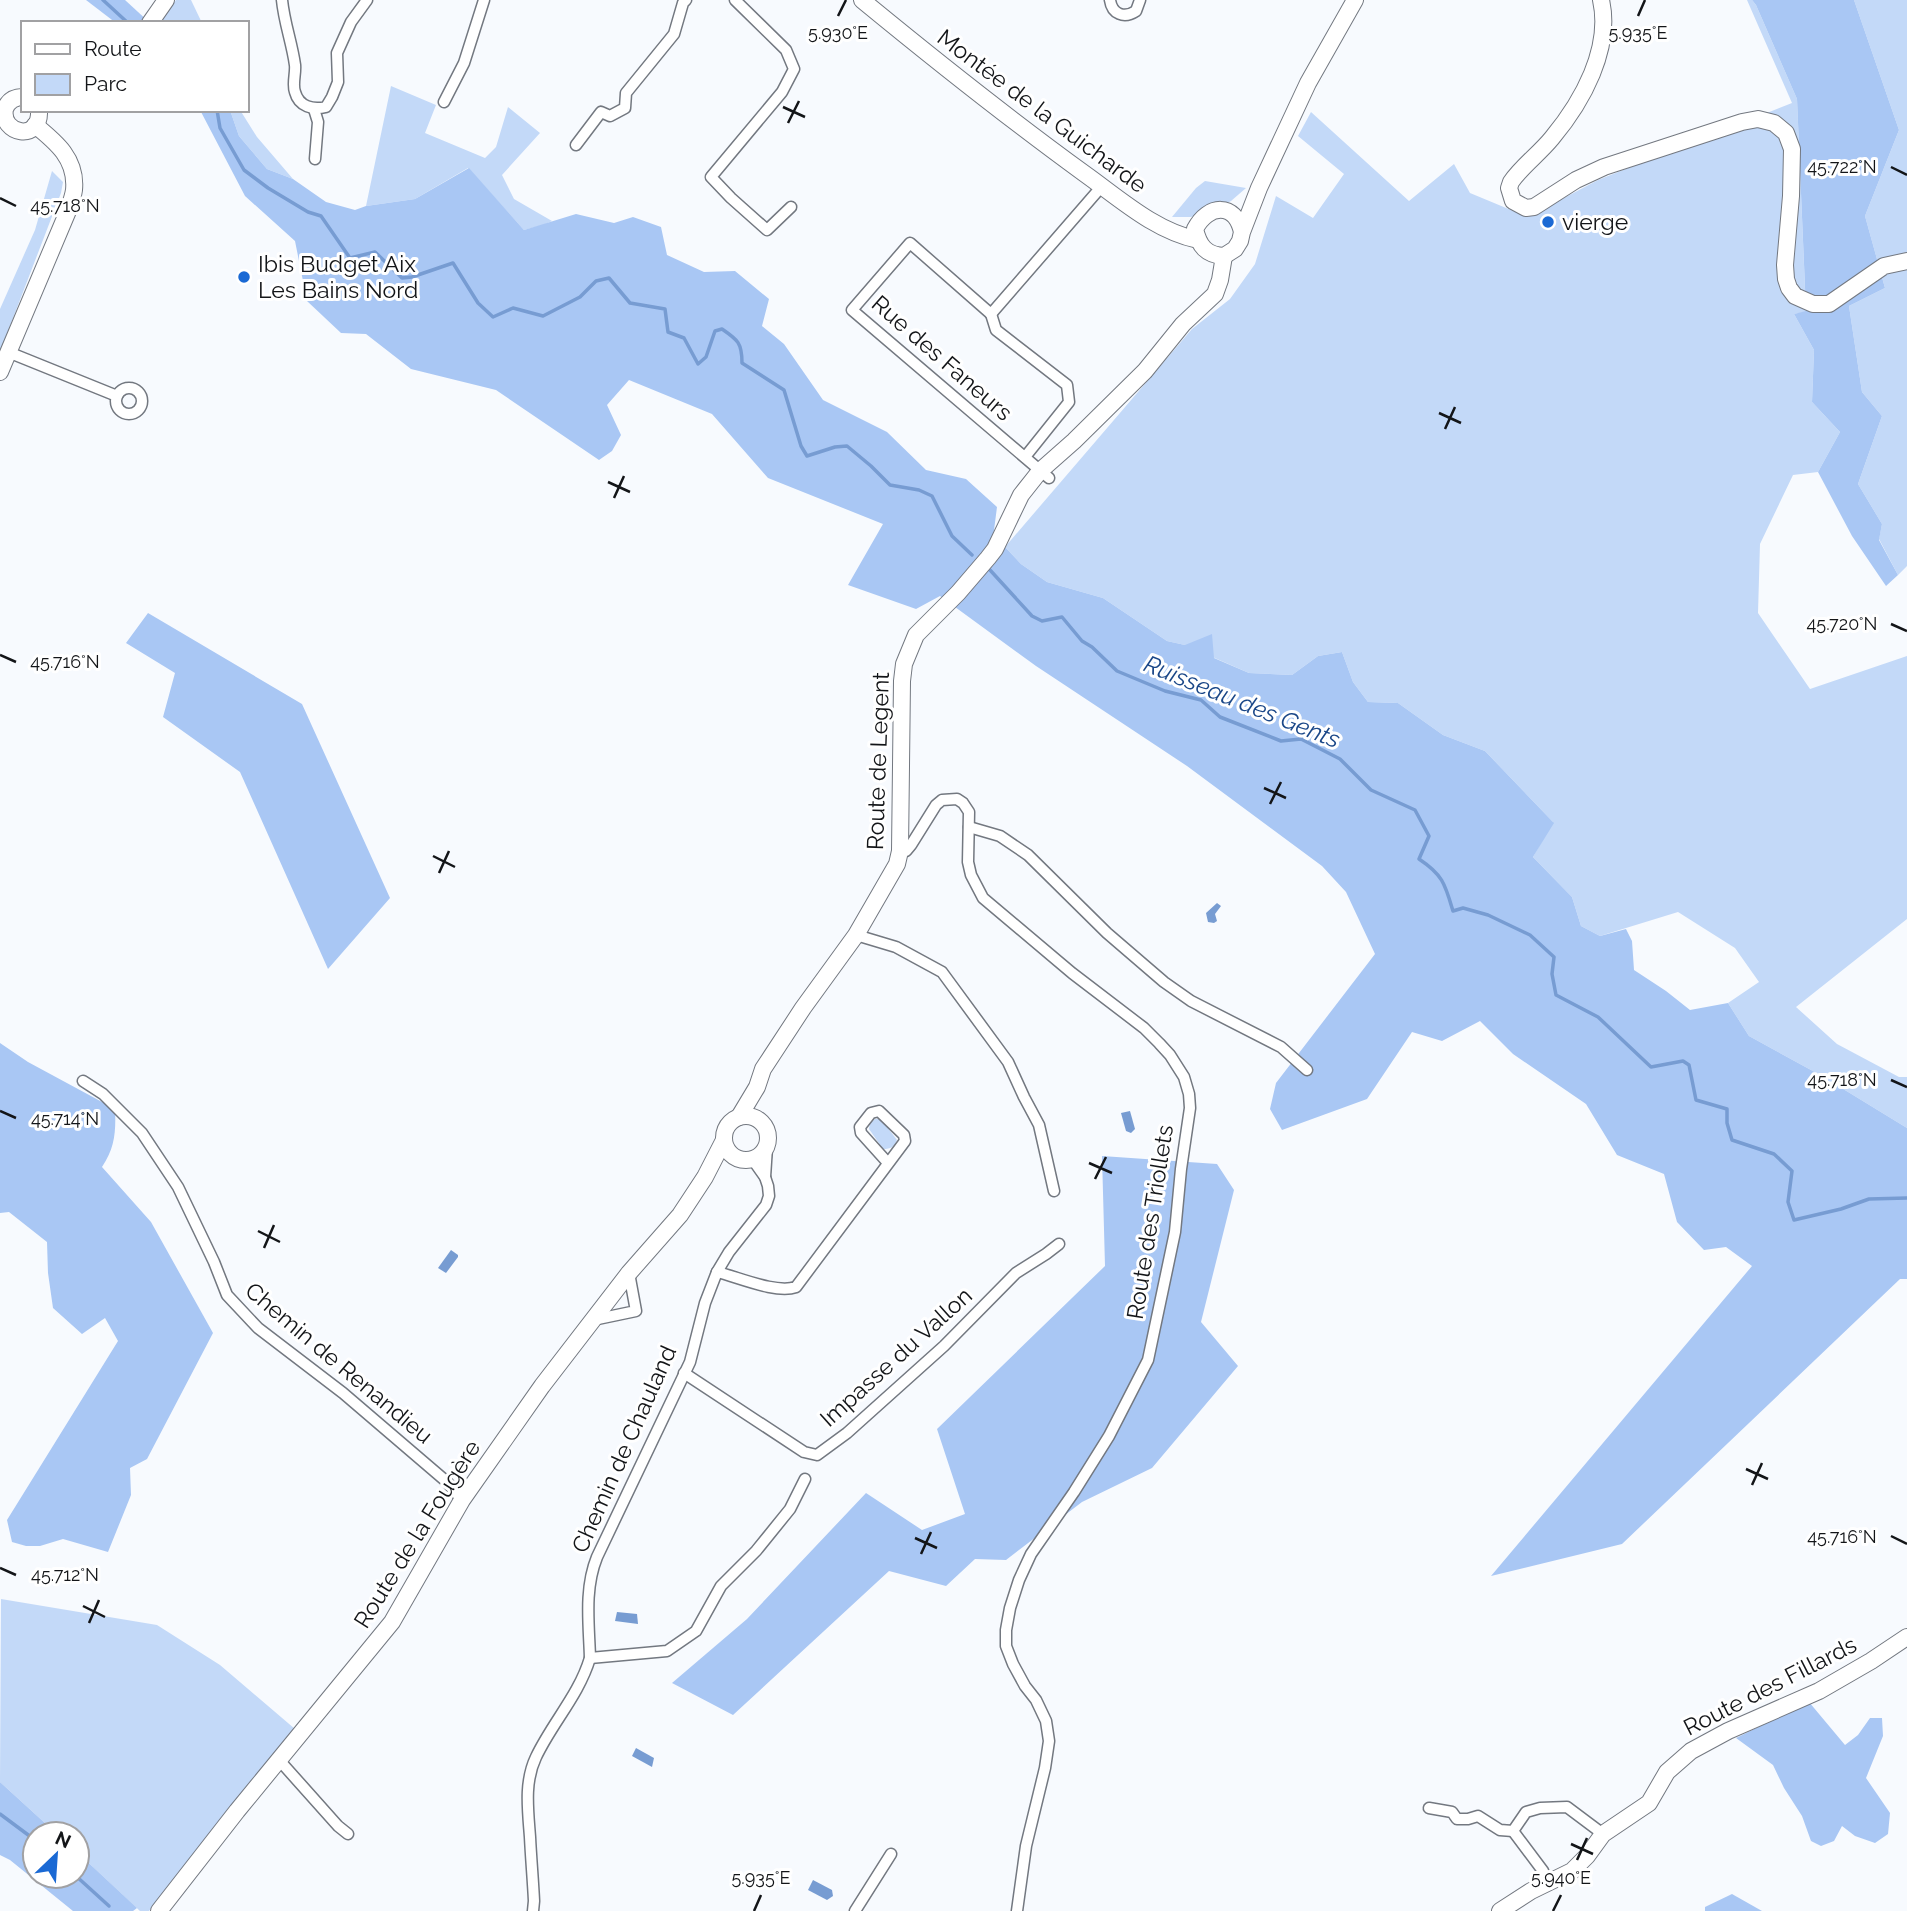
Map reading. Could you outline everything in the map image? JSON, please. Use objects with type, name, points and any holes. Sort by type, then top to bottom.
[{"type":"street","points":[[151,21],[166,0]]},
{"type":"street","points":[[282,0],[295,66],[295,93],[303,105],[314,110],[326,107],[332,97],[338,82],[337,53],[351,22],[367,0]]},
{"type":"street","points":[[444,102],[464,63],[484,0]]},
{"type":"street","points":[[576,145],[601,112],[611,116],[625,108],[626,93],[674,34],[686,0]]},
{"type":"street","points":[[735,0],[786,50],[794,69],[782,92],[711,177],[767,230],[791,207]]},
{"type":"street","name":"Montée de la Guicharde","points":[[862,0],[980,96],[1149,220],[1181,237],[1198,240]]},
{"type":"street","points":[[1110,0],[1113,10],[1122,15],[1136,10],[1140,0]]},
{"type":"street","points":[[1242,232],[1235,216],[1220,210],[1204,215],[1195,229],[1204,250],[1217,254],[1235,249],[1240,241],[1259,188],[1308,83],[1355,0]]},
{"type":"street","points":[[1601,0],[1601,42],[1590,76],[1574,108],[1551,139],[1511,182],[1509,188],[1513,201],[1526,208],[1534,207],[1576,180],[1604,167],[1758,119],[1780,127],[1786,133],[1792,149],[1785,265],[1786,279],[1795,296],[1813,304],[1829,304],[1884,265],[1907,261]]},
{"type":"street","points":[[0,372],[68,211],[74,189],[73,174],[67,157],[37,118],[32,129],[21,132],[4,128],[6,106],[13,99],[21,97]]},
{"type":"street","points":[[314,110],[318,122],[315,159]]},
{"type":"street","points":[[991,314],[1102,186]]},
{"type":"street","points":[[1228,211],[1259,188]]},
{"type":"street","points":[[1164,227],[1199,222]]},
{"type":"street","name":"Rue des Faneurs","points":[[1025,457],[1069,402],[1067,386],[996,330],[991,314],[910,243],[852,310],[1044,474]]},
{"type":"street","name":"Route de Legent","points":[[739,1117],[757,1087],[763,1069],[856,935],[897,864],[900,852],[902,681],[904,664],[916,635],[988,558],[1011,516],[1044,474],[1145,371],[1183,324],[1205,302],[1211,291],[1217,254]]},
{"type":"street","points":[[8,352],[117,396]]},
{"type":"street","name":"Route des Triollets","points":[[900,852],[911,845],[936,805],[942,800],[957,799],[963,803],[969,812],[968,862],[971,875],[983,898],[1072,973],[1144,1028],[1170,1055],[1184,1077],[1189,1094],[1190,1108],[1175,1232],[1148,1360],[1109,1436],[1031,1554],[1010,1608],[1006,1646],[1013,1664],[1046,1721],[1049,1741],[1026,1846],[1017,1911]]},
{"type":"street","points":[[969,827],[1000,836],[1028,855],[1107,933],[1164,982],[1191,1001],[1281,1047],[1307,1070]]},
{"type":"street","points":[[856,935],[896,947],[942,972],[1008,1062],[1039,1125],[1054,1191]]},
{"type":"street","name":"Chemin de Renandieu","points":[[83,1081],[103,1094],[142,1133],[178,1187],[227,1296],[258,1328],[343,1393],[447,1482],[463,1500]]},
{"type":"street","points":[[757,1087],[762,1123],[768,1134],[767,1147],[753,1160],[741,1160],[735,1158],[724,1146],[728,1126],[739,1117],[751,1117],[762,1123]]},
{"type":"street","points":[[717,1272],[778,1288],[796,1287],[905,1141],[904,1135],[879,1111],[871,1113],[860,1126],[860,1133],[888,1163]]},
{"type":"street","name":"Route de la Fougère","points":[[159,1911],[392,1622],[463,1500],[541,1386],[629,1273],[672,1225],[705,1177],[724,1140]]},
{"type":"street","name":"Chemin de Chauland","points":[[533,1911],[527,1797],[531,1770],[536,1756],[579,1687],[590,1658],[588,1590],[592,1567],[690,1362],[705,1303],[717,1272],[769,1196],[765,1177],[767,1147]]},
{"type":"street","name":"Route de la Fougère","points":[[705,1177],[735,1158]]},
{"type":"street","points":[[753,1160],[765,1177]]},
{"type":"street","name":"Impasse du Vallon","points":[[684,1373],[804,1452],[817,1455],[846,1433],[944,1346],[1016,1273],[1059,1244]]},
{"type":"street","points":[[593,1320],[636,1311],[629,1273]]},
{"type":"street","points":[[590,1658],[667,1651],[696,1631],[721,1586],[790,1509],[805,1479]]},
{"type":"street","name":"Route des Fillards","points":[[1500,1911],[1531,1891],[1572,1871],[1603,1835],[1648,1803],[1667,1772],[1690,1751],[1728,1731],[1819,1691],[1907,1637]]},
{"type":"street","points":[[280,1761],[348,1834]]},
{"type":"street","points":[[1513,1831],[1526,1812],[1540,1808],[1567,1807],[1603,1835]]},
{"type":"street","points":[[1429,1808],[1452,1812],[1457,1819],[1478,1816],[1500,1830],[1513,1831],[1543,1871],[1548,1884]]},
{"type":"street","points":[[855,1911],[891,1854]]},
{"type":"green space","points":[[176,0],[191,0],[201,21],[161,21]]},
{"type":"green space","points":[[1747,0],[1752,0],[1756,5],[1797,99],[1806,312],[1794,314],[1814,350],[1812,402],[1840,432],[1818,472],[1793,475],[1760,544],[1758,613],[1810,689],[1907,656],[1907,919],[1796,1007],[1837,1044],[1899,1077],[1907,1077],[1907,1128],[1822,1076],[1749,1036],[1728,1003],[1759,982],[1735,948],[1678,912],[1600,936],[1581,926],[1572,897],[1533,857],[1553,822],[1485,751],[1443,735],[1398,703],[1368,702],[1353,682],[1342,652],[1318,656],[1292,675],[1249,673],[1185,645],[1167,641],[1103,598],[1047,582],[1021,564],[1005,547],[1192,329],[1230,299],[1255,264],[1276,196],[1313,218],[1344,174],[1298,136],[1311,112],[1409,201],[1454,164],[1470,193],[1528,217],[1598,180],[1792,103]]},
{"type":"green space","points":[[1854,0],[1907,0],[1907,566],[1898,575],[1879,539],[1882,524],[1858,484],[1882,416],[1862,392],[1849,306],[1885,288],[1865,216],[1899,130]]},
{"type":"green space","points":[[391,86],[436,105],[425,133],[485,158],[496,147],[508,107],[540,133],[502,175],[514,199],[552,221],[524,230],[468,168],[415,199],[366,206]]},
{"type":"green space","points":[[231,112],[241,112],[257,137],[293,179],[267,169],[239,136]]},
{"type":"green space","points":[[52,171],[63,182],[61,193],[0,352],[0,309],[35,230]]},
{"type":"green space","points":[[1205,181],[1246,188],[1225,204],[1191,217],[1172,217],[1196,188]]},
{"type":"green space","points":[[881,1119],[897,1140],[892,1147],[883,1149],[869,1129],[870,1123]]},
{"type":"green space","points":[[1,1599],[157,1625],[220,1665],[295,1729],[149,1911],[140,1911],[91,1865],[91,1820],[42,1820],[0,1782]]},
{"type":"shaded area","points":[[86,0],[125,0],[148,21],[113,21]]},
{"type":"shaded area","points":[[1752,0],[1854,0],[1899,130],[1865,216],[1885,288],[1849,306],[1862,392],[1882,416],[1858,484],[1882,524],[1879,540],[1898,575],[1886,586],[1852,536],[1818,472],[1840,432],[1812,402],[1814,350],[1794,314],[1806,311],[1797,99]]},
{"type":"shaded area","points":[[201,112],[231,112],[239,136],[267,169],[293,179],[326,202],[355,210],[415,199],[469,168],[524,230],[576,214],[614,223],[633,217],[661,227],[667,255],[704,272],[735,271],[769,299],[762,326],[784,344],[823,400],[887,432],[926,470],[966,479],[997,507],[993,538],[1021,564],[1047,582],[1103,598],[1167,641],[1185,645],[1212,634],[1214,658],[1249,673],[1292,675],[1318,656],[1342,652],[1353,682],[1368,702],[1398,703],[1443,735],[1485,751],[1554,823],[1533,857],[1572,897],[1581,926],[1600,936],[1626,929],[1632,941],[1634,970],[1690,1010],[1728,1003],[1749,1036],[1822,1076],[1907,1128],[1907,1279],[1900,1279],[1622,1544],[1491,1576],[1752,1266],[1726,1247],[1704,1250],[1677,1222],[1664,1174],[1617,1155],[1586,1104],[1513,1054],[1480,1021],[1442,1041],[1412,1032],[1367,1099],[1282,1130],[1270,1109],[1276,1083],[1375,954],[1346,892],[1322,866],[1187,766],[1036,666],[940,596],[916,609],[848,585],[883,524],[768,478],[712,414],[629,380],[607,405],[621,435],[612,451],[599,460],[496,390],[411,369],[366,334],[341,333],[307,301],[295,241],[245,196]]},
{"type":"shaded area","points":[[148,613],[302,704],[390,898],[328,969],[240,772],[163,717],[175,673],[126,643]]},
{"type":"shaded area","points":[[1217,903],[1221,906],[1215,914],[1217,921],[1208,922],[1206,913]]},
{"type":"shaded area","points":[[0,1043],[28,1062],[115,1109],[114,1139],[102,1167],[151,1222],[213,1333],[147,1459],[130,1468],[131,1495],[108,1552],[63,1539],[40,1546],[12,1542],[7,1520],[118,1341],[105,1318],[82,1334],[53,1308],[47,1242],[9,1212],[0,1213]]},
{"type":"shaded area","points":[[1130,1111],[1135,1129],[1131,1133],[1126,1131],[1121,1113]]},
{"type":"shaded area","points":[[1102,1156],[1217,1164],[1234,1190],[1201,1322],[1238,1366],[1152,1468],[1082,1502],[1006,1560],[975,1559],[946,1586],[889,1571],[733,1715],[672,1683],[747,1619],[866,1493],[922,1530],[965,1514],[937,1429],[1105,1266]]},
{"type":"shaded area","points":[[451,1250],[458,1257],[446,1273],[438,1268]]},
{"type":"shaded area","points":[[617,1612],[637,1614],[638,1624],[615,1621]]},
{"type":"shaded area","points":[[1809,1702],[1845,1745],[1858,1735],[1870,1718],[1882,1718],[1883,1736],[1866,1778],[1890,1813],[1888,1834],[1875,1843],[1855,1836],[1842,1826],[1834,1841],[1821,1846],[1811,1841],[1802,1816],[1773,1765],[1736,1738]]},
{"type":"shaded area","points":[[636,1748],[654,1758],[652,1767],[632,1756]]},
{"type":"shaded area","points":[[0,1782],[42,1820],[21,1820],[21,1869],[0,1855]]},
{"type":"shaded area","points":[[91,1865],[137,1908],[133,1911],[73,1911],[47,1890],[91,1890]]},
{"type":"shaded area","points":[[813,1880],[832,1890],[833,1896],[827,1900],[808,1890]]},
{"type":"shaded area","points":[[1732,1894],[1762,1911],[1705,1911],[1705,1907]]},
{"type":"waterway","name":"Ruisseau des Gents","points":[[103,0],[126,21]]},
{"type":"waterway","name":"Ruisseau des Gents","points":[[217,112],[220,128],[244,170],[308,212],[321,216],[350,258],[375,252],[402,278],[453,263],[478,303],[493,317],[513,308],[543,316],[580,297],[596,281],[609,278],[630,303],[665,309],[668,332],[684,338],[698,364],[706,357],[715,331],[722,329],[738,343],[742,363],[784,390],[801,446],[807,456],[847,446],[890,485],[919,490],[932,496],[952,536],[972,555]]},
{"type":"waterway","name":"Ruisseau des Gents","points":[[990,570],[1032,616],[1042,621],[1062,617],[1082,641],[1117,671],[1165,691],[1201,700],[1220,717],[1281,741],[1301,739],[1340,759],[1371,790],[1415,810],[1429,836],[1419,859],[1442,881],[1453,911],[1463,908],[1488,915],[1530,935],[1554,957],[1552,974],[1556,995],[1598,1017],[1651,1067],[1683,1061],[1689,1065],[1696,1100],[1727,1109],[1727,1123],[1732,1140],[1774,1154],[1792,1171],[1788,1202],[1794,1220],[1869,1199],[1907,1198]]},
{"type":"waterway","points":[[0,1814],[21,1830]]},
{"type":"waterway","points":[[91,1890],[109,1906]]},
{"type":"place","name":"vierge","points":[[1548,222]]},
{"type":"place","name":"Ibis Budget Aix Les Bains Nord","points":[[244,277]]}]
